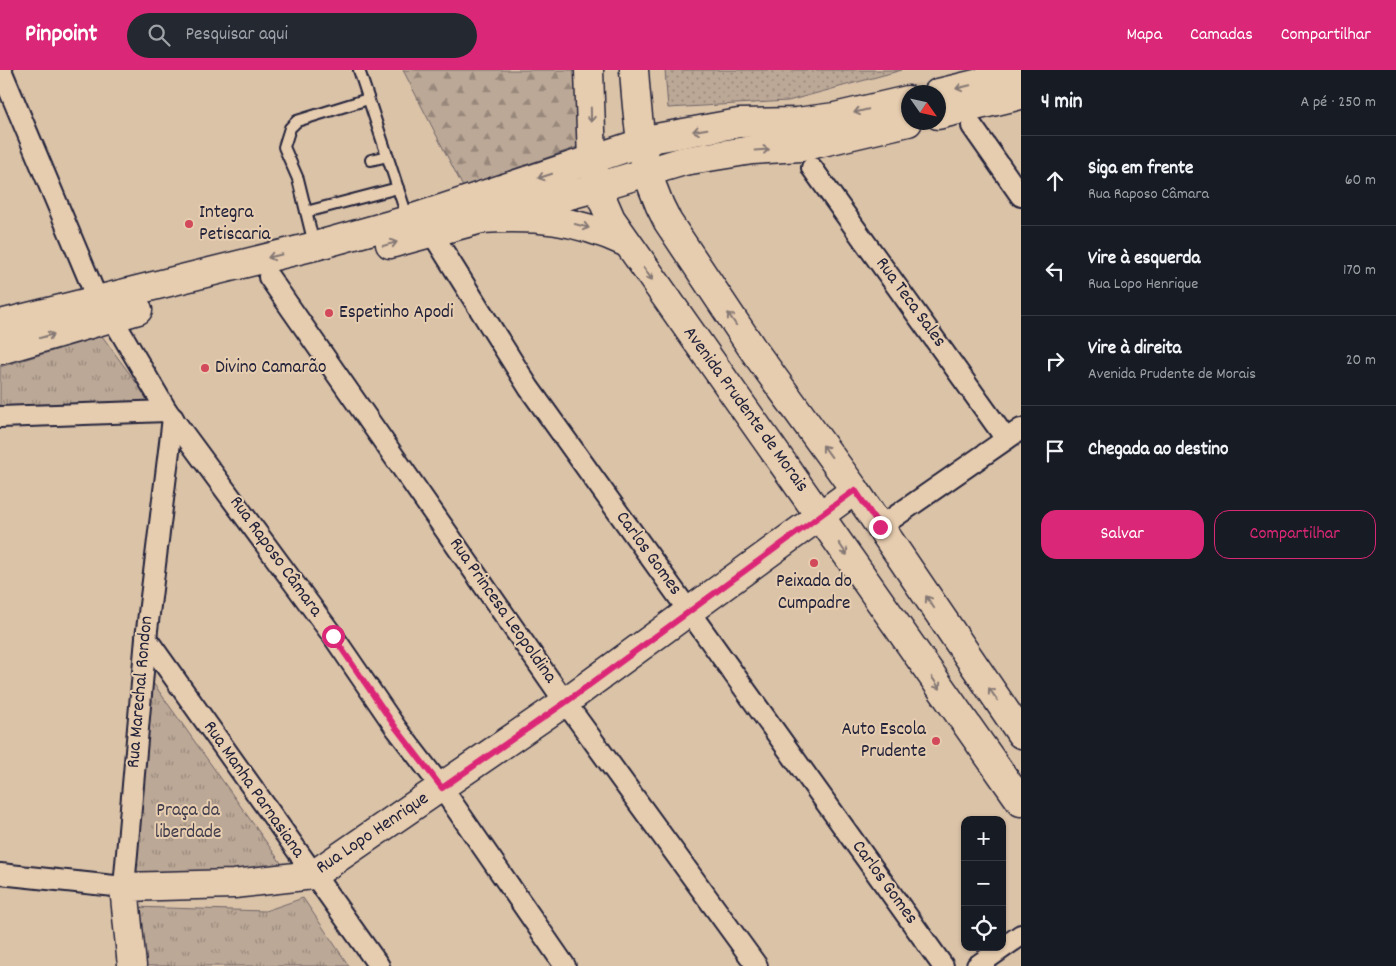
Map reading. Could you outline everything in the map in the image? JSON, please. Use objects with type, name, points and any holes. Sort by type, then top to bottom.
[{"type":"main road","name":"Avenida Prudente de Morais","points":[[590,70],[592,160],[597,187],[610,219],[1021,802]]},
{"type":"main road","points":[[634,70],[640,144],[646,172],[656,201],[668,222],[752,348],[855,490],[1021,734]]},
{"type":"main road","points":[[946,91],[1021,73]]},
{"type":"main road","points":[[946,113],[1021,95]]},
{"type":"main road","points":[[0,350],[105,309],[408,220],[656,138],[739,123],[797,122],[835,117],[901,102]]},
{"type":"main road","points":[[0,324],[105,309],[270,277],[597,187],[684,161],[713,155],[801,147],[901,124]]},
{"type":"main road","points":[[481,219],[527,217],[553,220],[581,226],[625,242]]},
{"type":"main road","name":"Rua Lopo Henrique","points":[[124,887],[234,884],[313,874],[566,702],[855,490]]},
{"type":"main road","name":"Rua Marechal Rondon","points":[[124,887],[132,966]]},
{"type":"street","name":"Rua Raposo Câmara","points":[[1,70],[105,309],[170,414],[333,636],[396,728],[442,788],[565,966]]},
{"type":"street","points":[[972,126],[1021,196]]},
{"type":"street","name":"Rua Teca Sales","points":[[812,168],[1014,434]]},
{"type":"street","name":"Carlos Gomes","points":[[432,233],[529,388],[943,966]]},
{"type":"street","name":"Rua Princesa Leopoldina","points":[[270,277],[566,702],[757,966]]},
{"type":"street","points":[[0,426],[0,417],[170,414]]},
{"type":"street","name":"Rua Marechal Rondon","points":[[124,887],[146,638],[170,414]]},
{"type":"street","points":[[880,527],[1014,434]]},
{"type":"street","name":"Rua Manha Parnasiana","points":[[146,638],[379,966]]},
{"type":"street","points":[[0,874],[124,887]]},
{"type":"street","points":[[977,966],[1021,935]]},
{"type":"lane","points":[[358,70],[408,220]]},
{"type":"lane","points":[[315,246],[306,212],[301,178],[284,147],[290,128],[297,121],[368,99]]},
{"type":"lane","points":[[371,160],[388,156]]},
{"type":"lane","points":[[306,212],[398,188]]},
{"type":"green space","points":[[403,70],[575,70],[580,146],[463,187]]},
{"type":"green space","points":[[665,70],[902,70],[788,101],[668,108]]},
{"type":"green space","points":[[102,336],[148,399],[149,419],[0,406],[0,367]]},
{"type":"green space","name":"Praça da liberdade","points":[[146,673],[286,870],[133,877]]},
{"type":"green space","points":[[303,898],[349,966],[143,966],[134,907],[265,911]]},
{"type":"place","name":"Integra Petiscaria","points":[[189,224]]},
{"type":"place","name":"Espetinho Apodi","points":[[329,313]]},
{"type":"place","name":"Divino Camarão","points":[[205,368]]},
{"type":"place","name":"Peixada do Cumpadre","points":[[814,563]]},
{"type":"place","name":"Auto Escola Prudente","points":[[936,741]]},
{"type":"route","points":[[333,636],[396,728],[442,788],[566,702],[855,490],[880,527]]}]
